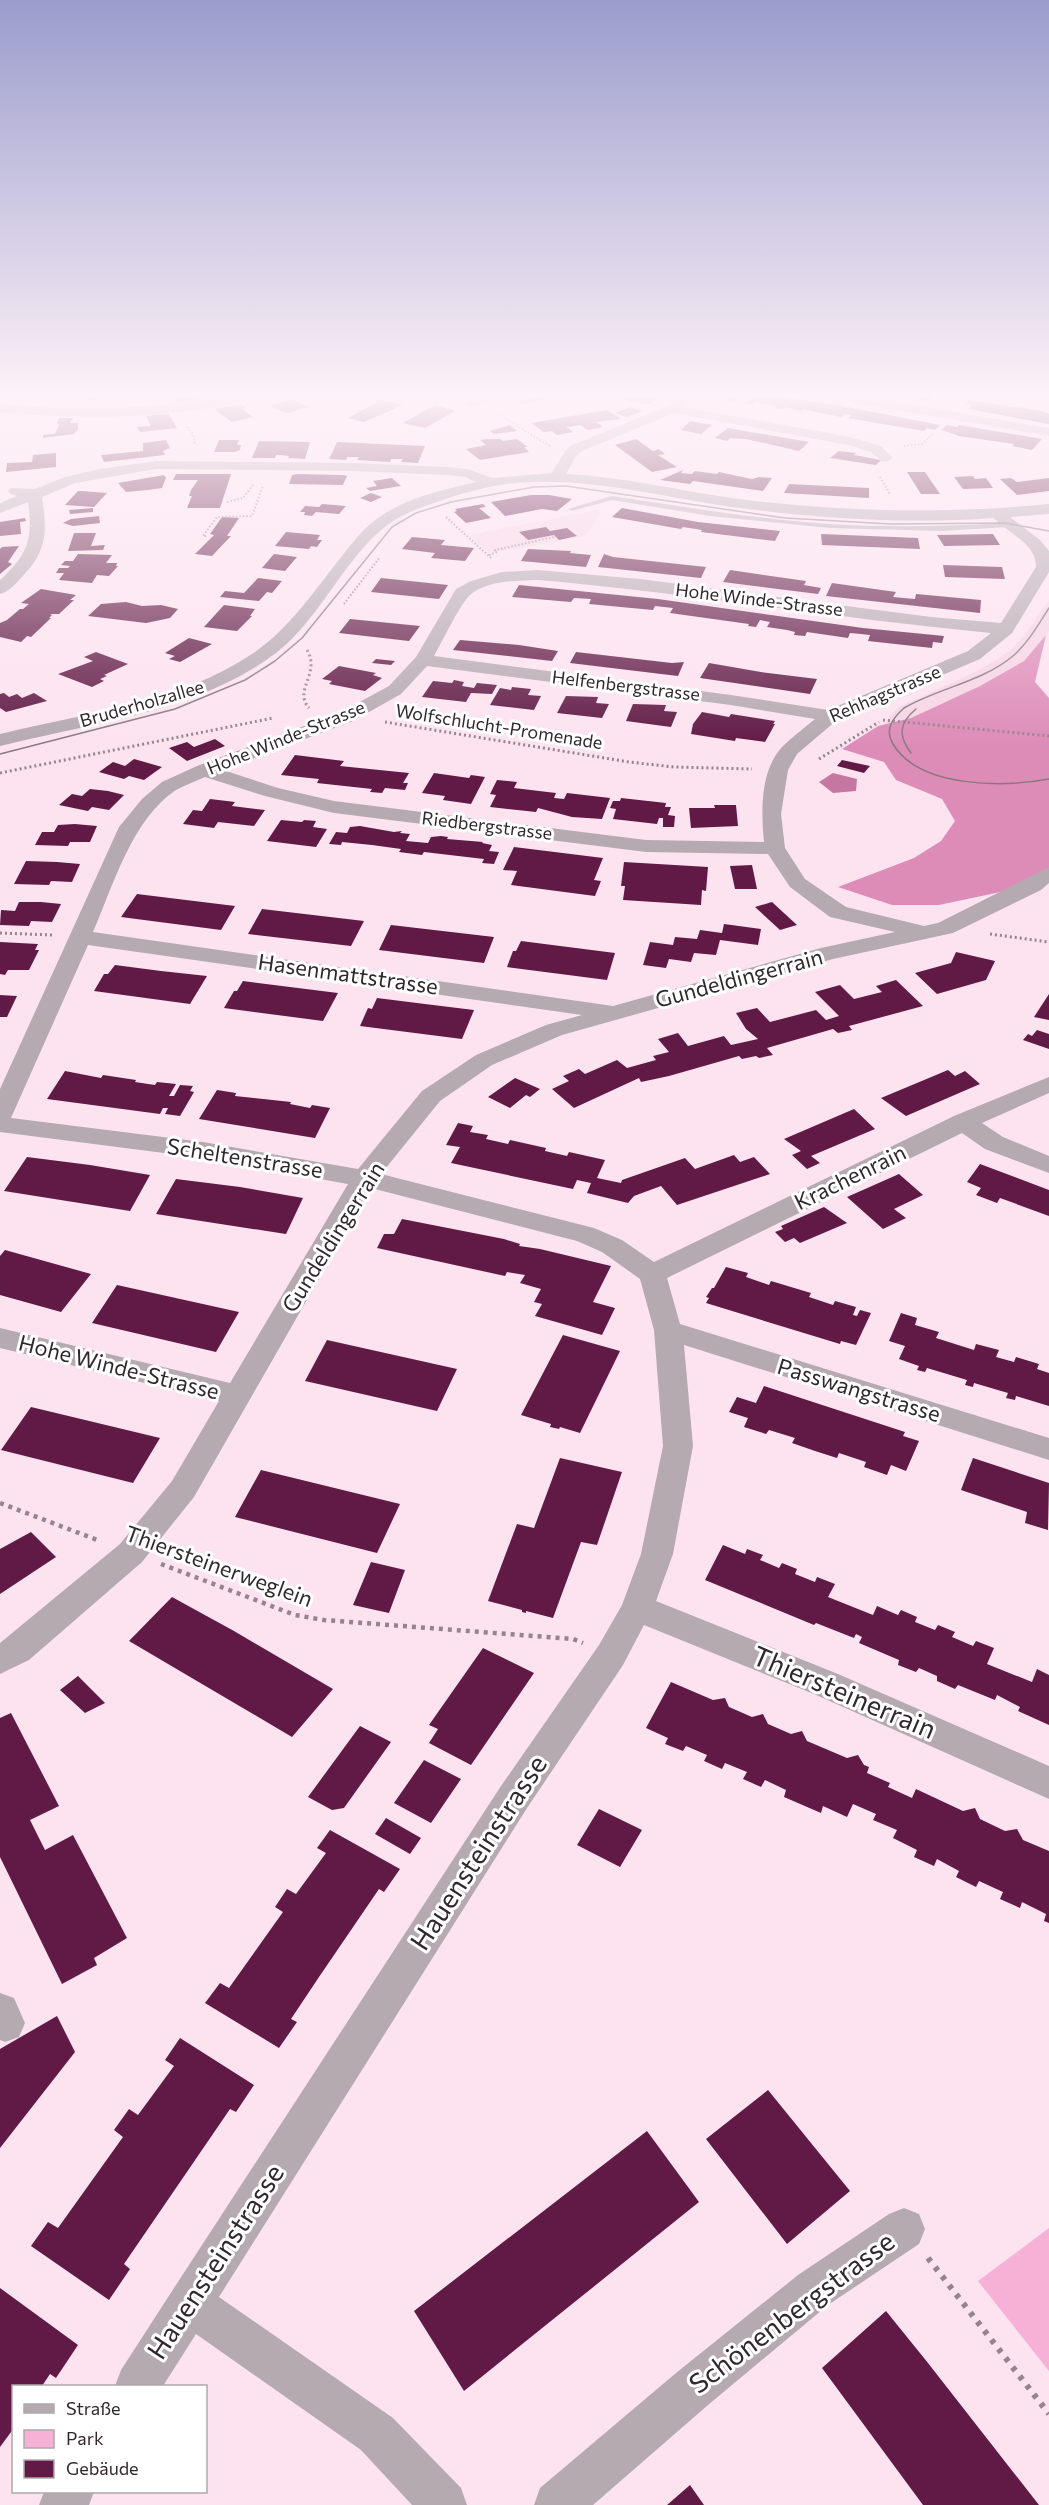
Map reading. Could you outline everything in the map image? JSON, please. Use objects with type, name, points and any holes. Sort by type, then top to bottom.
[{"type":"street","points":[[0,589],[27,566],[39,540],[36,513]]},
{"type":"street","name":"Bruderholzallee","points":[[0,740],[119,714],[179,695],[232,674],[284,638],[362,542],[385,519],[398,513]]},
{"type":"street","name":"Bruderholzallee","points":[[832,513],[1003,520],[1033,513]]},
{"type":"street","name":"Rehhagstrasse","points":[[934,930],[838,912],[797,883],[775,848],[771,814],[778,770],[789,751],[830,716],[974,655],[1006,629],[1046,563],[1040,548],[1003,520]]},
{"type":"street","name":"Hohe Winde-Strasse","points":[[0,1116],[129,827],[149,803],[169,786],[204,770],[346,717],[394,690],[423,660],[462,594],[477,584],[502,577],[538,575],[640,584],[931,622],[1006,629]]},
{"type":"street","name":"Helfenbergstrasse","points":[[423,660],[731,700],[830,716]]},
{"type":"street","name":"Riedbergstrasse","points":[[204,770],[272,792],[334,807],[646,846],[775,848]]},
{"type":"street","name":"Gundeldingerrain","points":[[0,1660],[17,1650],[131,1553],[183,1490],[364,1178],[430,1096],[484,1060],[555,1030],[829,953],[934,930],[1033,885],[1049,873]]},
{"type":"street","name":"Hasenmattstrasse","points":[[81,937],[615,1012]]},
{"type":"street","name":"Krachenrain","points":[[652,1274],[963,1122],[1049,1084]]},
{"type":"street","points":[[963,1122],[994,1143],[1049,1165]]},
{"type":"street","name":"Scheltenstrasse","points":[[0,1124],[203,1150],[364,1178],[585,1234],[612,1246],[652,1274]]},
{"type":"street","name":"Hauensteinstrasse","points":[[138,2385],[508,1807],[611,1655],[637,1608],[657,1554],[678,1446],[669,1330],[652,1274]]},
{"type":"street","name":"Passwangstrasse","points":[[669,1330],[1049,1449]]},
{"type":"street","name":"Hohe Winde-Strasse","points":[[0,1338],[237,1395]]},
{"type":"street","name":"Thiersteinerrain","points":[[637,1608],[826,1684],[1049,1784]]},
{"type":"street","name":"Schönenbergstrasse","points":[[557,2505],[692,2389],[813,2290],[904,2229]]},
{"type":"street","points":[[189,2303],[378,2434],[444,2505]]},
{"type":"lane","points":[[703,513],[830,526],[941,529],[1003,520]]},
{"type":"path","points":[[206,536],[203,536],[217,516],[252,516],[253,513]]},
{"type":"path","points":[[446,517],[489,555],[502,577]]},
{"type":"path","points":[[489,555],[497,552],[495,550],[554,537]]},
{"type":"path","name":"Wolfschlucht-Promenade","points":[[307,650],[314,662],[302,698],[304,705],[316,714],[462,734],[629,762],[674,767],[804,769],[882,720],[1049,736]]},
{"type":"path","points":[[0,773],[76,756],[282,717]]},
{"type":"path","points":[[934,930],[1049,942]]},
{"type":"path","points":[[0,933],[81,937]]},
{"type":"path","name":"Thiersteinerweglein","points":[[0,1503],[295,1614],[324,1620],[573,1639],[611,1655]]},
{"type":"path","name":"Schönenbergstrasse","points":[[904,2229],[1049,2414]]},
{"type":"shaded area","points":[[582,513],[601,513],[586,536],[490,553],[469,535]]},
{"type":"shaded area","points":[[1049,600],[1049,631],[1024,661],[980,686],[911,718],[884,725],[894,711],[901,706],[969,675],[1013,648]]},
{"type":"shaded area","points":[[1046,635],[1035,682],[1049,698],[1049,873],[1033,885],[939,905],[892,905],[838,887],[914,858],[941,841],[955,821],[942,799],[896,780],[884,762],[842,749],[878,726],[911,718],[980,686],[1024,661]]},
{"type":"shaded area","points":[[833,773],[857,779],[856,791],[833,793],[819,782]]},
{"type":"green space","points":[[1049,2228],[1049,2371],[978,2281]]},
{"type":"building","points":[[305,513],[315,513],[312,516],[304,515]]},
{"type":"building","points":[[455,513],[485,513],[491,518],[466,523]]},
{"type":"building","points":[[502,513],[521,513],[505,516]]},
{"type":"building","points":[[617,513],[649,513],[698,522],[780,531],[775,541],[701,532],[702,530],[683,527],[681,529],[612,517]]},
{"type":"building","points":[[99,516],[100,523],[73,526],[63,523],[71,519]]},
{"type":"building","points":[[222,517],[239,518],[227,536],[231,536],[212,556],[195,554],[214,535],[210,534]]},
{"type":"building","points":[[25,518],[26,521],[20,522],[21,534],[0,536],[0,522]]},
{"type":"building","points":[[546,527],[550,531],[567,528],[577,536],[559,540],[554,535],[528,540],[519,532]]},
{"type":"building","points":[[286,532],[320,535],[317,540],[322,540],[317,547],[311,546],[309,549],[275,546]]},
{"type":"building","points":[[74,533],[96,533],[91,546],[105,545],[103,550],[68,551]]},
{"type":"building","points":[[821,534],[918,538],[920,549],[822,545]]},
{"type":"building","points":[[993,534],[1000,545],[944,546],[937,535]]},
{"type":"building","points":[[412,537],[445,540],[441,545],[474,548],[465,561],[431,558],[435,553],[402,549]]},
{"type":"building","points":[[19,546],[8,562],[12,564],[0,574],[0,549]]},
{"type":"building","points":[[528,549],[571,551],[570,553],[591,555],[586,567],[521,561]]},
{"type":"building","points":[[78,554],[112,555],[106,563],[117,563],[116,566],[118,566],[109,576],[97,575],[92,583],[59,580],[64,573],[56,573],[59,568],[70,566],[61,565],[65,561],[73,561]]},
{"type":"building","points":[[274,554],[297,557],[285,571],[262,568]]},
{"type":"building","points":[[604,554],[613,557],[706,567],[701,578],[598,567]]},
{"type":"building","points":[[943,565],[1002,567],[1005,579],[945,577]]},
{"type":"building","points":[[730,570],[806,581],[804,585],[821,588],[818,594],[723,582]]},
{"type":"building","points":[[258,578],[282,581],[272,593],[267,592],[259,601],[220,597],[225,591],[244,593]]},
{"type":"building","points":[[381,578],[448,585],[439,599],[371,592]]},
{"type":"building","points":[[832,583],[896,592],[893,597],[915,599],[916,594],[981,600],[980,613],[826,596]]},
{"type":"building","points":[[519,585],[658,599],[863,628],[944,636],[942,643],[933,642],[932,648],[868,641],[870,635],[861,634],[850,633],[848,638],[807,632],[805,636],[794,635],[795,632],[767,627],[770,622],[760,620],[756,627],[748,626],[749,624],[670,613],[673,608],[655,606],[653,610],[589,604],[591,599],[574,598],[571,602],[512,597]]},
{"type":"building","points":[[41,589],[76,595],[70,600],[74,600],[59,614],[50,614],[52,615],[49,618],[51,618],[31,637],[27,636],[21,642],[0,637],[0,623],[23,609],[29,604],[21,603]]},
{"type":"building","points":[[126,602],[142,606],[161,605],[178,609],[170,618],[146,623],[88,616],[101,604]]},
{"type":"building","points":[[224,605],[255,609],[250,616],[252,616],[237,631],[204,627]]},
{"type":"building","points":[[350,619],[420,626],[409,641],[339,633]]},
{"type":"building","points":[[189,638],[212,644],[180,662],[169,659],[175,656],[165,653]]},
{"type":"building","points":[[460,640],[558,651],[552,661],[453,650]]},
{"type":"building","points":[[96,652],[128,664],[104,675],[107,676],[100,679],[104,681],[92,687],[58,674],[93,661],[84,657]]},
{"type":"building","points":[[576,652],[672,663],[684,662],[678,676],[570,663]]},
{"type":"building","points":[[376,659],[395,661],[391,665],[372,663]]},
{"type":"building","points":[[709,663],[817,679],[810,694],[700,678]]},
{"type":"building","points":[[339,666],[376,673],[373,675],[382,678],[365,691],[329,684],[332,681],[322,679]]},
{"type":"building","points":[[454,680],[464,682],[462,686],[474,688],[477,683],[497,685],[492,694],[471,693],[466,702],[422,697],[433,681],[452,683]]},
{"type":"building","points":[[512,687],[531,689],[528,695],[541,696],[534,710],[490,705],[500,688],[511,690]]},
{"type":"building","points":[[4,693],[9,697],[17,694],[22,698],[34,693],[47,701],[6,712],[0,708],[0,694]]},
{"type":"building","points":[[566,696],[598,697],[596,703],[609,704],[602,718],[557,713]]},
{"type":"building","points":[[633,704],[666,705],[664,711],[677,712],[671,727],[626,721]]},
{"type":"building","points":[[702,712],[775,721],[773,724],[775,724],[765,742],[736,738],[735,741],[691,734],[693,724]]},
{"type":"building","points":[[215,739],[225,746],[187,761],[169,748],[187,742],[194,747]]},
{"type":"building","points":[[295,755],[344,761],[340,766],[409,773],[403,783],[408,783],[405,790],[385,788],[382,793],[370,792],[372,789],[317,783],[319,779],[281,775]]},
{"type":"building","points":[[134,759],[162,767],[144,780],[129,776],[124,779],[99,772],[113,762],[125,766]]},
{"type":"building","points":[[842,760],[870,766],[864,773],[837,766]]},
{"type":"building","points":[[434,773],[469,778],[471,775],[485,777],[471,804],[443,800],[445,796],[422,793]]},
{"type":"building","points":[[497,780],[517,782],[514,788],[556,793],[554,798],[564,799],[567,793],[610,798],[602,819],[572,817],[538,808],[536,812],[490,807],[496,795],[490,794]]},
{"type":"building","points":[[90,789],[124,795],[109,810],[92,807],[88,811],[59,805],[72,794],[82,796]]},
{"type":"building","points":[[621,798],[666,803],[665,807],[671,807],[668,815],[675,816],[674,827],[663,827],[663,818],[659,818],[657,824],[613,819],[616,809],[610,808],[613,801],[620,801]]},
{"type":"building","points":[[210,799],[235,802],[232,806],[265,810],[254,826],[218,822],[214,828],[183,824],[193,810],[202,811]]},
{"type":"building","points":[[714,805],[736,805],[738,826],[691,828],[689,808],[715,808]]},
{"type":"building","points":[[281,820],[316,821],[313,827],[327,829],[316,847],[267,841]]},
{"type":"building","points":[[58,825],[97,826],[90,842],[70,842],[68,846],[35,845],[42,832],[54,832]]},
{"type":"building","points":[[360,826],[394,832],[402,831],[400,833],[410,834],[406,841],[428,843],[431,837],[441,836],[448,837],[447,839],[483,842],[492,845],[489,851],[499,852],[494,864],[482,863],[484,859],[424,852],[422,855],[372,845],[342,842],[341,845],[329,844],[336,832],[347,833],[350,827]]},
{"type":"building","points":[[514,847],[603,858],[594,880],[601,881],[595,896],[511,885],[517,871],[503,870]]},
{"type":"building","points":[[26,861],[80,864],[72,882],[51,881],[49,885],[14,884]]},
{"type":"building","points":[[624,862],[708,867],[706,891],[702,890],[701,905],[623,900],[625,886],[621,886]]},
{"type":"building","points":[[752,865],[757,889],[735,889],[730,866]]},
{"type":"building","points":[[137,894],[235,906],[221,930],[121,917]]},
{"type":"building","points":[[19,902],[61,904],[52,922],[31,921],[29,926],[0,925],[1,910],[15,911]]},
{"type":"building","points":[[772,902],[797,925],[780,930],[755,907]]},
{"type":"building","points":[[262,909],[364,921],[351,946],[248,934]]},
{"type":"building","points":[[724,924],[761,929],[758,945],[720,940],[716,955],[694,953],[691,962],[669,959],[666,968],[643,965],[650,942],[673,945],[675,937],[697,939],[700,930],[722,933]]},
{"type":"building","points":[[391,925],[494,937],[484,963],[379,950]]},
{"type":"building","points":[[521,941],[615,953],[607,980],[507,967],[513,951],[516,951]]},
{"type":"building","points":[[0,942],[38,944],[35,950],[39,950],[29,970],[8,970],[5,975],[0,974]]},
{"type":"building","points":[[956,952],[995,961],[986,980],[937,994],[915,973],[951,963]]},
{"type":"building","points":[[115,965],[207,976],[190,1004],[94,991],[104,974],[108,974]]},
{"type":"building","points":[[896,980],[923,1006],[849,1026],[852,1030],[838,1033],[833,1029],[767,1048],[773,1055],[742,1059],[739,1056],[669,1076],[641,1082],[639,1078],[574,1108],[552,1089],[569,1081],[563,1076],[579,1069],[585,1074],[617,1060],[627,1068],[656,1060],[653,1056],[669,1052],[658,1039],[678,1033],[688,1046],[724,1036],[731,1045],[758,1039],[746,1029],[736,1013],[757,1008],[770,1022],[816,1010],[826,1020],[839,1016],[815,992],[840,985],[854,999],[882,992],[876,986]]},
{"type":"building","points":[[243,981],[338,993],[323,1021],[224,1008]]},
{"type":"building","points":[[1049,994],[1049,1020],[1034,1017]]},
{"type":"building","points":[[0,995],[17,996],[7,1017],[0,1017]]},
{"type":"building","points":[[377,998],[474,1010],[462,1039],[360,1026],[368,1008],[372,1009]]},
{"type":"building","points":[[1037,1030],[1049,1034],[1049,1049],[1023,1040],[1028,1034],[1032,1036]]},
{"type":"building","points":[[948,1070],[955,1076],[965,1071],[980,1084],[906,1116],[881,1098]]},
{"type":"building","points":[[65,1071],[101,1078],[103,1075],[136,1080],[135,1082],[155,1085],[157,1082],[176,1084],[169,1096],[174,1096],[180,1085],[193,1086],[190,1091],[194,1092],[180,1116],[165,1114],[168,1108],[163,1108],[160,1114],[47,1099]]},
{"type":"building","points":[[515,1078],[540,1089],[530,1097],[526,1095],[510,1108],[488,1097]]},
{"type":"building","points":[[217,1090],[236,1093],[235,1096],[291,1102],[290,1104],[310,1108],[312,1105],[330,1108],[315,1138],[199,1119]]},
{"type":"building","points":[[854,1109],[875,1129],[811,1156],[820,1163],[807,1169],[792,1155],[801,1151],[784,1139]]},
{"type":"building","points":[[458,1123],[473,1126],[470,1132],[488,1135],[486,1139],[508,1144],[510,1140],[546,1148],[545,1151],[567,1156],[569,1152],[605,1160],[597,1178],[621,1183],[622,1180],[685,1158],[695,1169],[734,1155],[740,1162],[754,1157],[770,1174],[677,1205],[661,1186],[634,1196],[628,1203],[587,1193],[591,1183],[577,1180],[573,1189],[451,1163],[460,1147],[446,1145]]},
{"type":"building","points":[[27,1157],[150,1175],[130,1211],[4,1191]]},
{"type":"building","points":[[980,1164],[1049,1190],[1049,1216],[1000,1198],[997,1203],[976,1195],[981,1188],[967,1182]]},
{"type":"building","points":[[899,1174],[923,1195],[894,1209],[906,1218],[883,1229],[847,1197]]},
{"type":"building","points":[[176,1179],[303,1198],[286,1234],[156,1214]]},
{"type":"building","points":[[824,1207],[847,1223],[800,1243],[794,1238],[785,1242],[775,1232],[783,1229],[781,1226]]},
{"type":"building","points":[[402,1219],[504,1239],[520,1244],[519,1246],[611,1266],[593,1302],[615,1308],[602,1335],[535,1316],[542,1304],[534,1302],[541,1289],[520,1283],[525,1275],[507,1272],[505,1276],[377,1248],[384,1234],[394,1234]]},
{"type":"building","points":[[5,1250],[91,1274],[61,1312],[0,1295],[0,1256]]},
{"type":"building","points":[[726,1267],[748,1273],[746,1277],[769,1285],[771,1281],[811,1293],[809,1297],[833,1305],[835,1301],[856,1307],[853,1315],[857,1316],[860,1310],[871,1313],[856,1345],[841,1341],[840,1344],[706,1303],[709,1298],[706,1297]]},
{"type":"building","points":[[117,1285],[239,1312],[216,1352],[92,1323]]},
{"type":"building","points":[[901,1313],[917,1318],[915,1325],[939,1332],[936,1338],[974,1350],[976,1344],[999,1350],[996,1357],[1014,1362],[1016,1357],[1039,1364],[1037,1369],[1049,1373],[1049,1406],[1016,1396],[1015,1400],[1006,1398],[1008,1393],[974,1383],[973,1387],[965,1385],[967,1380],[927,1368],[925,1372],[917,1370],[919,1366],[899,1359],[905,1346],[889,1341]]},
{"type":"building","points":[[563,1335],[620,1351],[580,1433],[560,1427],[559,1429],[550,1427],[551,1424],[521,1415]]},
{"type":"building","points":[[327,1340],[457,1369],[437,1411],[305,1381]]},
{"type":"building","points":[[764,1386],[905,1432],[903,1436],[919,1441],[906,1471],[891,1465],[887,1475],[864,1467],[866,1462],[839,1453],[837,1458],[792,1443],[795,1438],[769,1430],[766,1434],[744,1427],[748,1418],[729,1412],[737,1397],[756,1403]]},
{"type":"building","points":[[31,1407],[160,1438],[133,1483],[1,1450]]},
{"type":"building","points":[[560,1458],[622,1472],[597,1545],[581,1542],[553,1618],[522,1612],[522,1610],[488,1601],[517,1524],[534,1528]]},
{"type":"building","points":[[973,1458],[1049,1483],[1048,1530],[1025,1523],[1027,1512],[961,1490]]},
{"type":"building","points":[[261,1470],[400,1504],[377,1553],[235,1517]]},
{"type":"building","points":[[31,1532],[56,1557],[0,1594],[0,1549]]},
{"type":"building","points":[[723,1545],[745,1554],[747,1549],[763,1555],[760,1560],[779,1568],[782,1563],[797,1569],[795,1574],[815,1582],[817,1577],[835,1584],[828,1597],[873,1615],[877,1606],[898,1615],[901,1610],[917,1617],[915,1622],[935,1630],[938,1625],[955,1632],[952,1637],[973,1646],[976,1641],[994,1648],[987,1664],[1032,1682],[1037,1669],[1049,1675],[1049,1725],[1018,1711],[1020,1707],[997,1695],[995,1700],[958,1685],[955,1689],[937,1681],[937,1676],[919,1668],[916,1672],[898,1665],[899,1660],[859,1643],[862,1637],[856,1634],[854,1638],[816,1623],[814,1625],[705,1580]]},
{"type":"building","points":[[371,1562],[405,1570],[389,1613],[353,1605]]},
{"type":"building","points":[[172,1597],[333,1689],[292,1737],[129,1641]]},
{"type":"building","points":[[483,1648],[534,1673],[471,1765],[429,1743],[438,1729],[429,1725]]},
{"type":"building","points":[[78,1676],[105,1703],[85,1713],[60,1690]]},
{"type":"building","points":[[671,1682],[713,1700],[725,1698],[729,1707],[752,1717],[763,1714],[768,1724],[791,1734],[802,1731],[807,1741],[847,1758],[858,1755],[864,1765],[869,1767],[867,1773],[890,1783],[888,1787],[912,1798],[916,1789],[963,1811],[975,1808],[980,1819],[1005,1831],[1017,1829],[1023,1840],[1049,1851],[1049,1923],[1044,1921],[1046,1914],[1022,1902],[1020,1908],[1000,1899],[1003,1892],[979,1881],[976,1887],[956,1877],[959,1871],[937,1859],[934,1866],[914,1857],[917,1850],[893,1838],[897,1830],[873,1820],[876,1814],[853,1804],[847,1817],[823,1806],[821,1813],[784,1797],[786,1790],[765,1780],[761,1787],[743,1779],[747,1772],[725,1763],[722,1769],[704,1761],[707,1755],[686,1746],[683,1751],[665,1744],[668,1738],[646,1728]]},
{"type":"building","points":[[11,1713],[59,1806],[30,1820],[45,1850],[73,1835],[127,1938],[94,1958],[97,1965],[62,1984],[0,1857],[0,1718]]},
{"type":"building","points":[[360,1726],[391,1742],[344,1808],[332,1810],[308,1797]]},
{"type":"building","points":[[424,1760],[461,1779],[431,1823],[394,1803]]},
{"type":"building","points":[[599,1809],[642,1830],[620,1867],[577,1845]]},
{"type":"building","points":[[386,1818],[421,1838],[410,1854],[375,1834]]},
{"type":"building","points":[[330,1830],[400,1869],[384,1892],[379,1889],[319,1977],[291,2019],[297,2022],[279,2048],[205,2003],[220,1983],[229,1988],[283,1912],[275,1907],[287,1889],[296,1894],[326,1853],[317,1848]]},
{"type":"building","points":[[57,2016],[75,2052],[0,2148],[0,2049]]},
{"type":"building","points":[[180,2038],[254,2085],[236,2112],[230,2109],[124,2264],[130,2269],[109,2300],[31,2246],[48,2222],[58,2228],[123,2137],[114,2130],[129,2109],[138,2115],[174,2066],[165,2060]]},
{"type":"building","points":[[768,2090],[850,2191],[787,2244],[706,2139]]},
{"type":"building","points":[[647,2131],[699,2202],[464,2391],[414,2311]]},
{"type":"building","points":[[0,2288],[78,2345],[56,2378],[50,2374],[43,2385],[12,2385],[12,2431],[0,2447]]},
{"type":"building","points":[[886,2311],[1039,2505],[923,2505],[822,2368]]},
{"type":"building","points":[[690,2485],[704,2505],[667,2505]]},
{"type":"tram line","points":[[0,754],[175,709],[245,680],[275,661],[302,638],[392,527],[416,513]]},
{"type":"tram line","points":[[750,513],[785,518],[891,524],[1005,523],[1049,531]]},
{"type":"tram line","points":[[1049,608],[1028,640],[1013,656],[974,679],[904,708],[893,720],[889,733],[893,744],[906,759],[923,770],[943,777],[987,783],[1031,782],[1049,779]]},
{"type":"tram line","points":[[911,753],[904,741],[902,730],[906,719],[916,709]]}]
